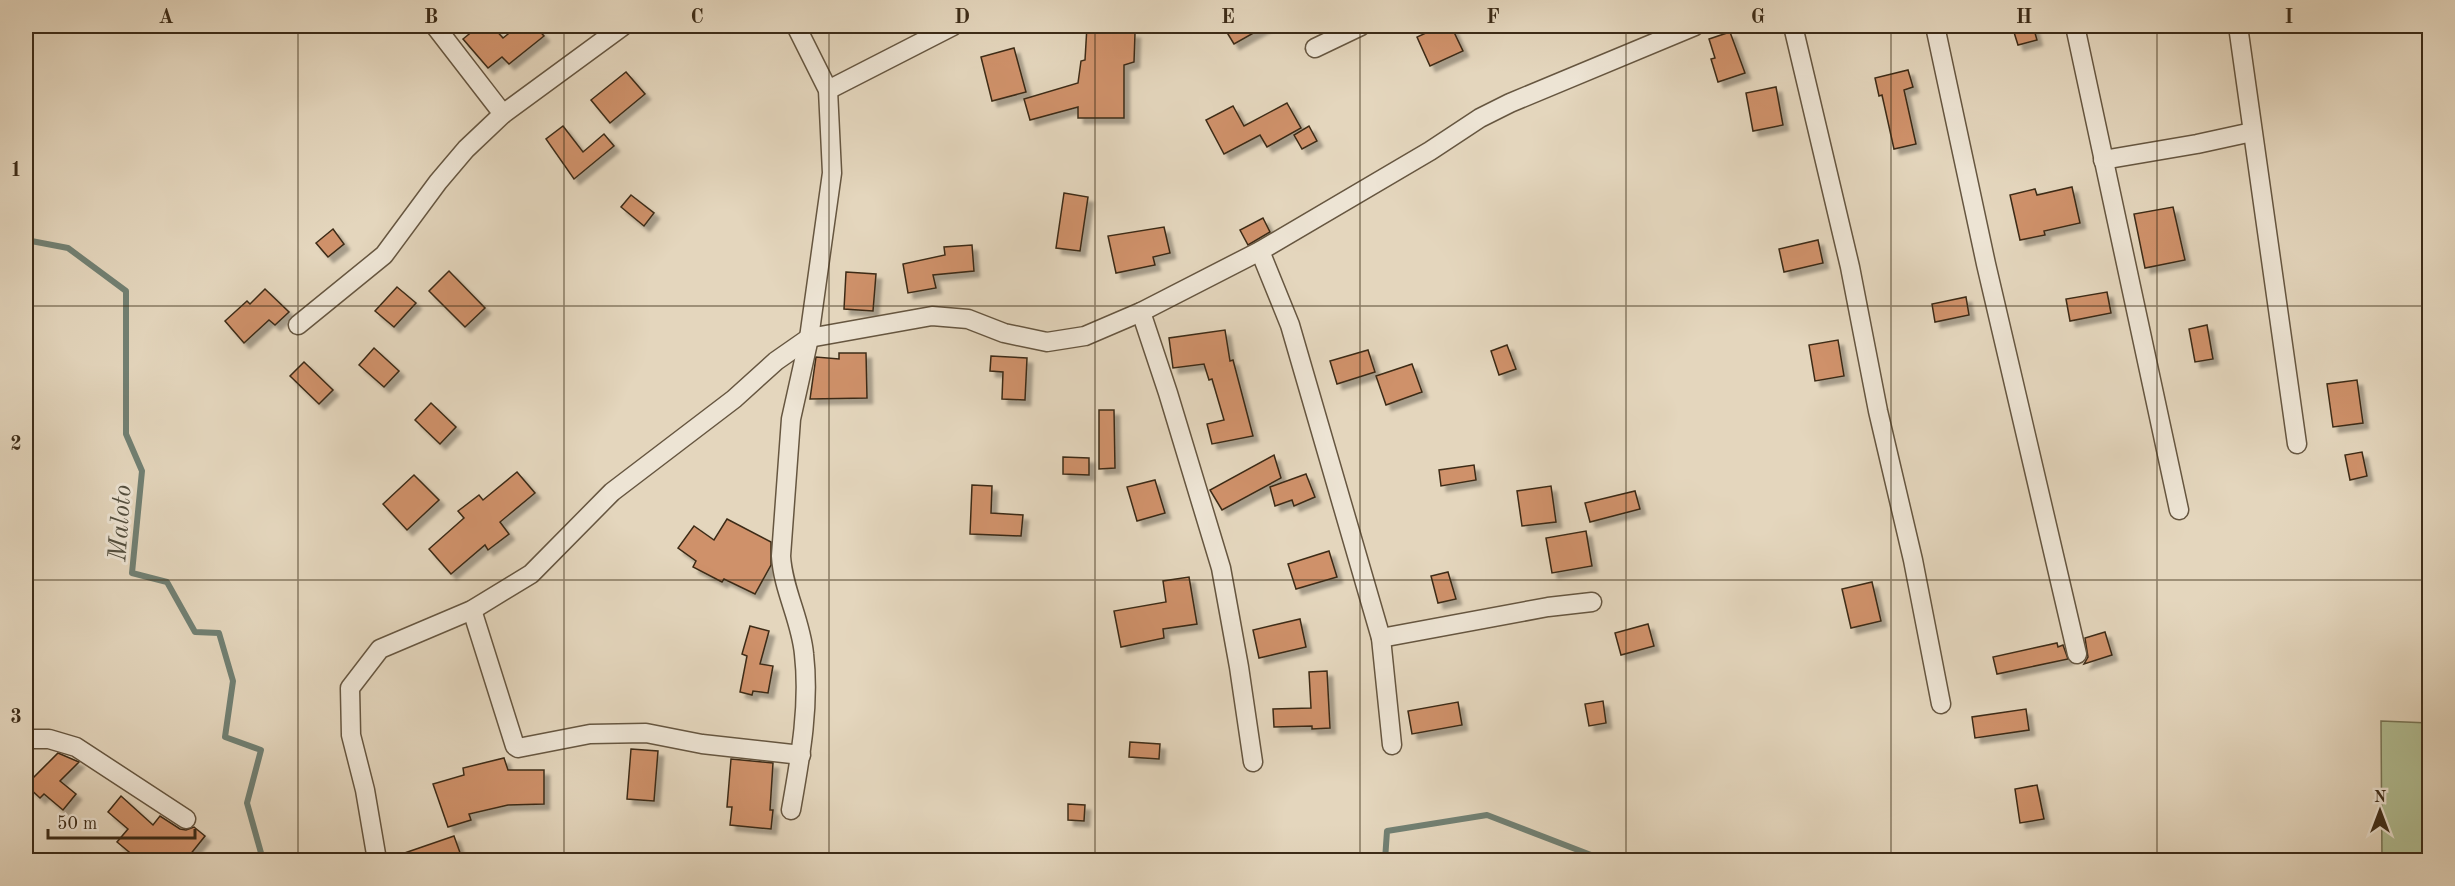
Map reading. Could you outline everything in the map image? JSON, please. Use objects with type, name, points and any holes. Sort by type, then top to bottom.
[{"type":"street","points":[[435,26],[503,114]]},
{"type":"street","points":[[298,324],[384,255],[438,182],[466,149],[503,114],[624,26]]},
{"type":"street","points":[[791,810],[801,755],[806,690],[804,652],[782,577],[781,556],[791,419],[809,338],[832,173],[828,90],[795,26]]},
{"type":"street","points":[[828,90],[953,26]]},
{"type":"street","points":[[1315,48],[1361,26]]},
{"type":"street","points":[[377,861],[365,790],[351,735],[350,688],[380,649],[472,610],[531,574],[612,492],[734,399],[776,361],[809,338],[932,316],[968,319],[1005,333],[1047,342],[1085,336],[1141,312],[1260,251],[1430,151],[1480,118],[1666,31],[1695,26]]},
{"type":"street","points":[[1793,26],[1850,267],[1878,411],[1913,560],[1941,704]]},
{"type":"street","points":[[1935,26],[1986,264],[2077,654]]},
{"type":"street","points":[[2075,26],[2179,510]]},
{"type":"street","points":[[2238,26],[2297,444]]},
{"type":"street","points":[[2103,160],[2252,132]]},
{"type":"street","points":[[1260,251],[1293,337],[1381,638],[1392,745]]},
{"type":"street","points":[[1141,312],[1221,568],[1253,762]]},
{"type":"street","points":[[1381,638],[1548,606],[1592,602]]},
{"type":"street","points":[[472,610],[514,746],[518,748],[590,735],[646,733],[702,744],[801,755]]},
{"type":"street","points":[[26,739],[49,739],[76,747],[186,819]]},
{"type":"green space","points":[[2381,721],[2429,723],[2429,860],[2382,860]]},
{"type":"building","points":[[479,26],[492,26],[503,38],[518,26],[535,26],[544,36],[509,64],[502,57],[488,68],[463,39]]},
{"type":"building","points":[[1087,26],[1116,26],[1115,31],[1135,33],[1134,62],[1124,65],[1124,118],[1078,118],[1078,107],[1030,120],[1024,99],[1078,83],[1081,61],[1085,60]]},
{"type":"building","points":[[1223,26],[1266,26],[1234,44]]},
{"type":"building","points":[[1441,26],[1451,26],[1463,51],[1430,66],[1417,37]]},
{"type":"building","points":[[2012,26],[2033,26],[2037,40],[2018,45]]},
{"type":"building","points":[[1730,32],[1745,73],[1718,82],[1711,59],[1715,58],[1709,39]]},
{"type":"building","points":[[1014,48],[1026,92],[992,101],[981,57]]},
{"type":"building","points":[[1908,70],[1913,87],[1904,90],[1916,144],[1894,149],[1882,95],[1879,96],[1875,78]]},
{"type":"building","points":[[626,72],[645,94],[610,123],[591,100]]},
{"type":"building","points":[[1776,87],[1783,125],[1753,131],[1746,93]]},
{"type":"building","points":[[1287,103],[1301,128],[1267,147],[1260,135],[1224,154],[1206,120],[1233,106],[1244,126]]},
{"type":"building","points":[[563,126],[583,152],[604,134],[614,146],[574,179],[546,139]]},
{"type":"building","points":[[1309,126],[1317,141],[1302,149],[1294,135]]},
{"type":"building","points":[[2072,187],[2080,223],[2044,231],[2045,235],[2020,240],[2010,195],[2035,189],[2037,195]]},
{"type":"building","points":[[1064,193],[1088,197],[1080,251],[1056,248]]},
{"type":"building","points":[[631,195],[654,213],[644,226],[621,207]]},
{"type":"building","points":[[2173,207],[2185,260],[2145,268],[2134,214]]},
{"type":"building","points":[[1263,218],[1270,232],[1248,245],[1240,230]]},
{"type":"building","points":[[1164,227],[1170,253],[1153,257],[1155,265],[1116,273],[1108,236]]},
{"type":"building","points":[[333,229],[344,244],[328,257],[316,243]]},
{"type":"building","points":[[1818,240],[1823,263],[1784,272],[1779,249]]},
{"type":"building","points":[[972,245],[974,271],[933,275],[936,288],[908,293],[903,264],[945,255],[944,247]]},
{"type":"building","points":[[449,271],[485,308],[465,327],[429,291]]},
{"type":"building","points":[[846,272],[876,274],[873,311],[844,309]]},
{"type":"building","points":[[397,287],[416,303],[394,327],[375,311]]},
{"type":"building","points":[[265,289],[289,312],[275,325],[269,320],[244,343],[225,321],[247,301],[250,304]]},
{"type":"building","points":[[2107,292],[2111,313],[2070,321],[2066,299]]},
{"type":"building","points":[[1966,297],[1969,315],[1935,322],[1932,304]]},
{"type":"building","points":[[2207,325],[2213,359],[2195,362],[2189,329]]},
{"type":"building","points":[[1225,330],[1230,361],[1233,360],[1253,436],[1212,444],[1207,424],[1224,420],[1212,379],[1209,380],[1204,364],[1173,368],[1169,338]]},
{"type":"building","points":[[1838,340],[1844,376],[1815,381],[1809,345]]},
{"type":"building","points":[[1507,345],[1516,369],[1499,375],[1491,351]]},
{"type":"building","points":[[374,348],[399,371],[384,387],[359,365]]},
{"type":"building","points":[[1368,350],[1375,372],[1337,384],[1330,361]]},
{"type":"building","points":[[839,353],[866,353],[867,398],[810,399],[816,357],[839,359]]},
{"type":"building","points":[[991,356],[1027,358],[1025,400],[1002,399],[1003,372],[990,371]]},
{"type":"building","points":[[304,362],[333,390],[319,404],[290,376]]},
{"type":"building","points":[[1412,364],[1422,392],[1386,405],[1376,376]]},
{"type":"building","points":[[2357,380],[2363,423],[2333,427],[2327,384]]},
{"type":"building","points":[[431,403],[456,427],[440,444],[415,420]]},
{"type":"building","points":[[1099,410],[1114,410],[1115,468],[1099,469]]},
{"type":"building","points":[[2362,452],[2367,476],[2350,480],[2345,455]]},
{"type":"building","points":[[1274,455],[1281,478],[1222,510],[1210,490]]},
{"type":"building","points":[[1063,457],[1089,458],[1089,475],[1063,474]]},
{"type":"building","points":[[1474,465],[1476,480],[1441,486],[1439,470]]},
{"type":"building","points":[[517,472],[535,493],[500,522],[509,534],[488,550],[485,545],[451,574],[429,549],[464,518],[458,511],[479,495],[483,500]]},
{"type":"building","points":[[1306,474],[1315,497],[1294,506],[1292,500],[1275,506],[1270,487]]},
{"type":"building","points":[[414,475],[439,500],[407,530],[383,504]]},
{"type":"building","points":[[1155,480],[1165,513],[1137,521],[1127,487]]},
{"type":"building","points":[[972,485],[992,486],[991,513],[1023,515],[1021,536],[970,534]]},
{"type":"building","points":[[1551,486],[1556,522],[1522,526],[1517,491]]},
{"type":"building","points":[[1635,491],[1640,509],[1590,522],[1585,503]]},
{"type":"building","points":[[727,519],[771,542],[771,565],[755,594],[724,579],[722,582],[693,567],[696,561],[678,548],[694,526],[714,540]]},
{"type":"building","points":[[1586,531],[1592,566],[1552,573],[1546,538]]},
{"type":"building","points":[[1329,551],[1337,577],[1296,589],[1288,564]]},
{"type":"building","points":[[1448,572],[1456,599],[1438,603],[1431,576]]},
{"type":"building","points":[[1189,577],[1197,624],[1163,629],[1164,638],[1121,647],[1114,611],[1166,602],[1163,581]]},
{"type":"building","points":[[1872,582],[1881,621],[1851,628],[1842,589]]},
{"type":"building","points":[[1300,619],[1306,647],[1259,658],[1253,630]]},
{"type":"building","points":[[1648,624],[1654,646],[1621,655],[1615,633]]},
{"type":"building","points":[[750,626],[769,631],[760,664],[773,666],[768,693],[753,691],[752,695],[740,692],[747,656],[742,654]]},
{"type":"building","points":[[2105,632],[2112,655],[2084,664],[2088,657],[2085,638]]},
{"type":"building","points":[[2057,643],[2058,647],[2063,645],[2068,659],[1997,674],[1993,657]]},
{"type":"building","points":[[1327,671],[1330,728],[1274,727],[1273,709],[1311,708],[1309,672]]},
{"type":"building","points":[[1603,701],[1606,723],[1589,726],[1585,704]]},
{"type":"building","points":[[1458,702],[1462,725],[1412,734],[1408,711]]},
{"type":"building","points":[[2026,709],[2029,730],[1975,738],[1972,717]]},
{"type":"building","points":[[1130,742],[1160,744],[1159,759],[1129,757]]},
{"type":"building","points":[[631,749],[658,751],[654,801],[627,799]]},
{"type":"building","points":[[58,753],[79,762],[60,781],[76,794],[63,810],[44,794],[40,798],[26,785]]},
{"type":"building","points":[[504,758],[508,770],[544,770],[544,804],[508,805],[469,814],[471,820],[448,827],[433,784],[464,775],[463,768]]},
{"type":"building","points":[[731,759],[773,763],[771,829],[730,825],[732,807],[727,807]]},
{"type":"building","points":[[2037,785],[2044,819],[2020,823],[2015,789]]},
{"type":"building","points":[[121,796],[153,825],[160,816],[180,829],[186,830],[194,827],[205,836],[185,861],[140,861],[117,842],[128,829],[108,812]]},
{"type":"building","points":[[1068,804],[1085,805],[1084,821],[1068,820]]},
{"type":"building","points":[[454,836],[463,861],[391,861],[390,858]]},
{"type":"waterway","name":"Maloto","points":[[26,240],[68,248],[126,291],[126,434],[142,471],[132,573],[167,582],[195,632],[219,633],[233,681],[225,737],[261,750],[247,803],[263,860]]},
{"type":"waterway","points":[[1385,860],[1387,831],[1487,815],[1604,860]]},
{"type":"waterway","points":[[1997,860],[2013,860]]}]
